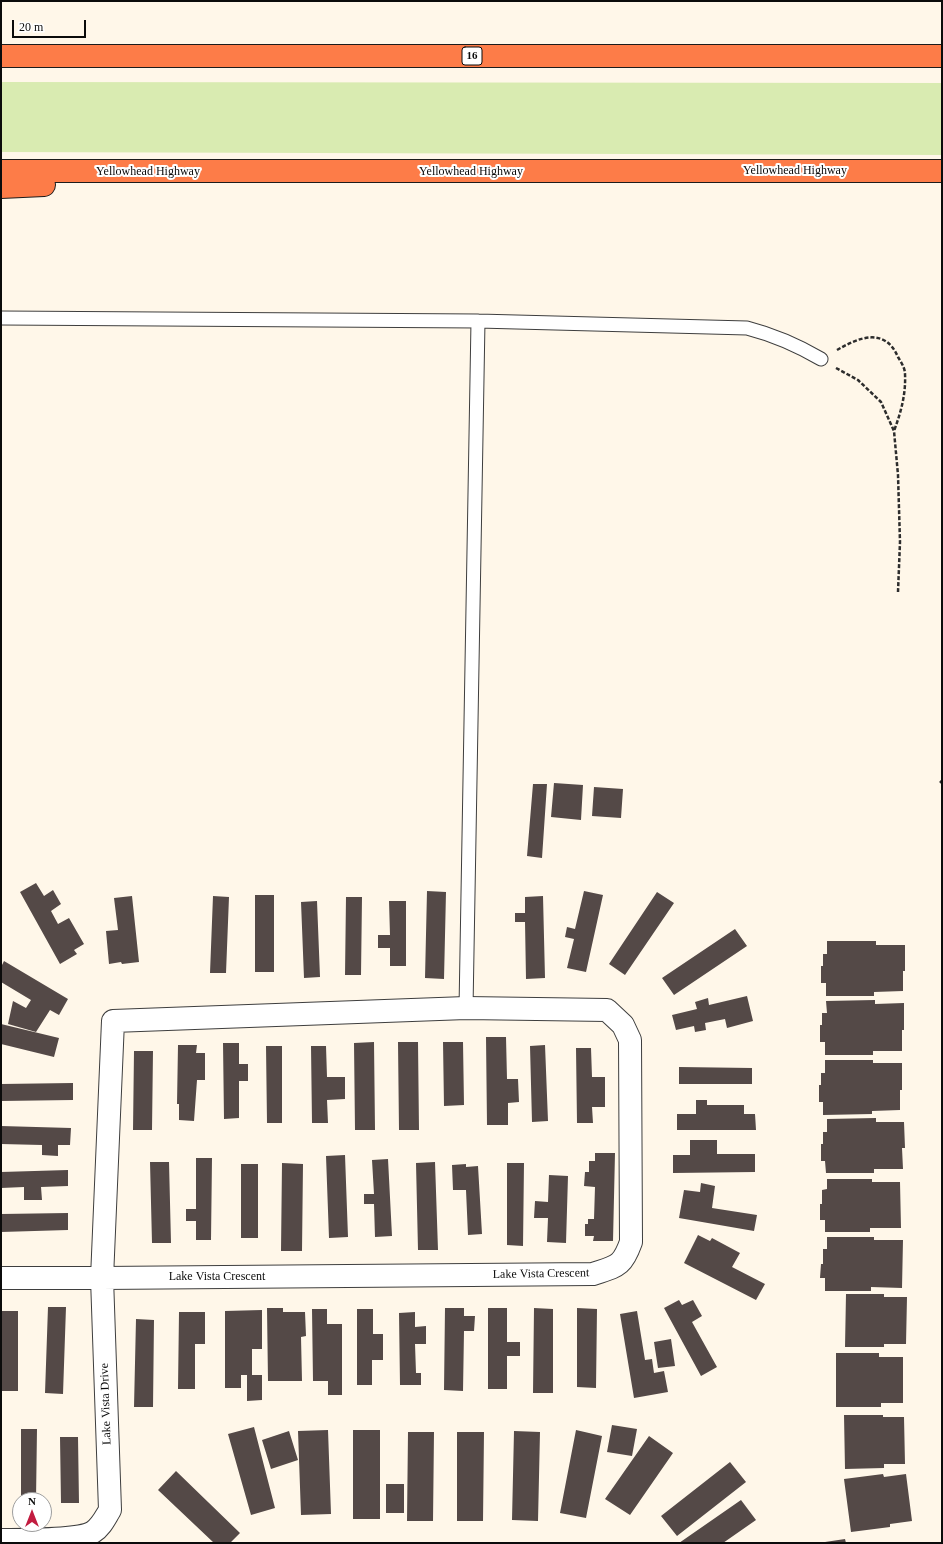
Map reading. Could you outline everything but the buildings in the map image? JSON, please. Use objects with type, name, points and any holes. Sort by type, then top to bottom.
[{"type":"highway","name":"16","points":[[1,56],[942,56]]},
{"type":"highway","name":"Yellowhead Highway","points":[[1,171],[942,171]]},
{"type":"highway","points":[[1,187],[235,172]]},
{"type":"street","name":"Lake Vista Crescent","points":[[466,1008],[607,1010],[623,1025],[630,1040],[631,1242],[626,1254],[618,1266],[593,1274],[102,1278],[113,1021],[466,1008]]},
{"type":"street","points":[[1,1278],[102,1278]]},
{"type":"street","name":"Lake Vista Drive","points":[[1,1540],[78,1537],[93,1532],[103,1523],[110,1510],[102,1278]]},
{"type":"lane","points":[[1,318],[478,321],[747,328],[770,334],[800,347],[821,360]]},
{"type":"lane","points":[[466,1008],[478,321]]},
{"type":"path","points":[[821,360],[852,342],[878,337],[888,341],[895,348],[905,372],[902,410],[894,431]]},
{"type":"path","points":[[821,360],[858,380],[881,402],[894,431],[898,475],[900,542],[898,592]]},
{"type":"green space","points":[[1,82],[942,83],[942,155],[1,152]]}]
